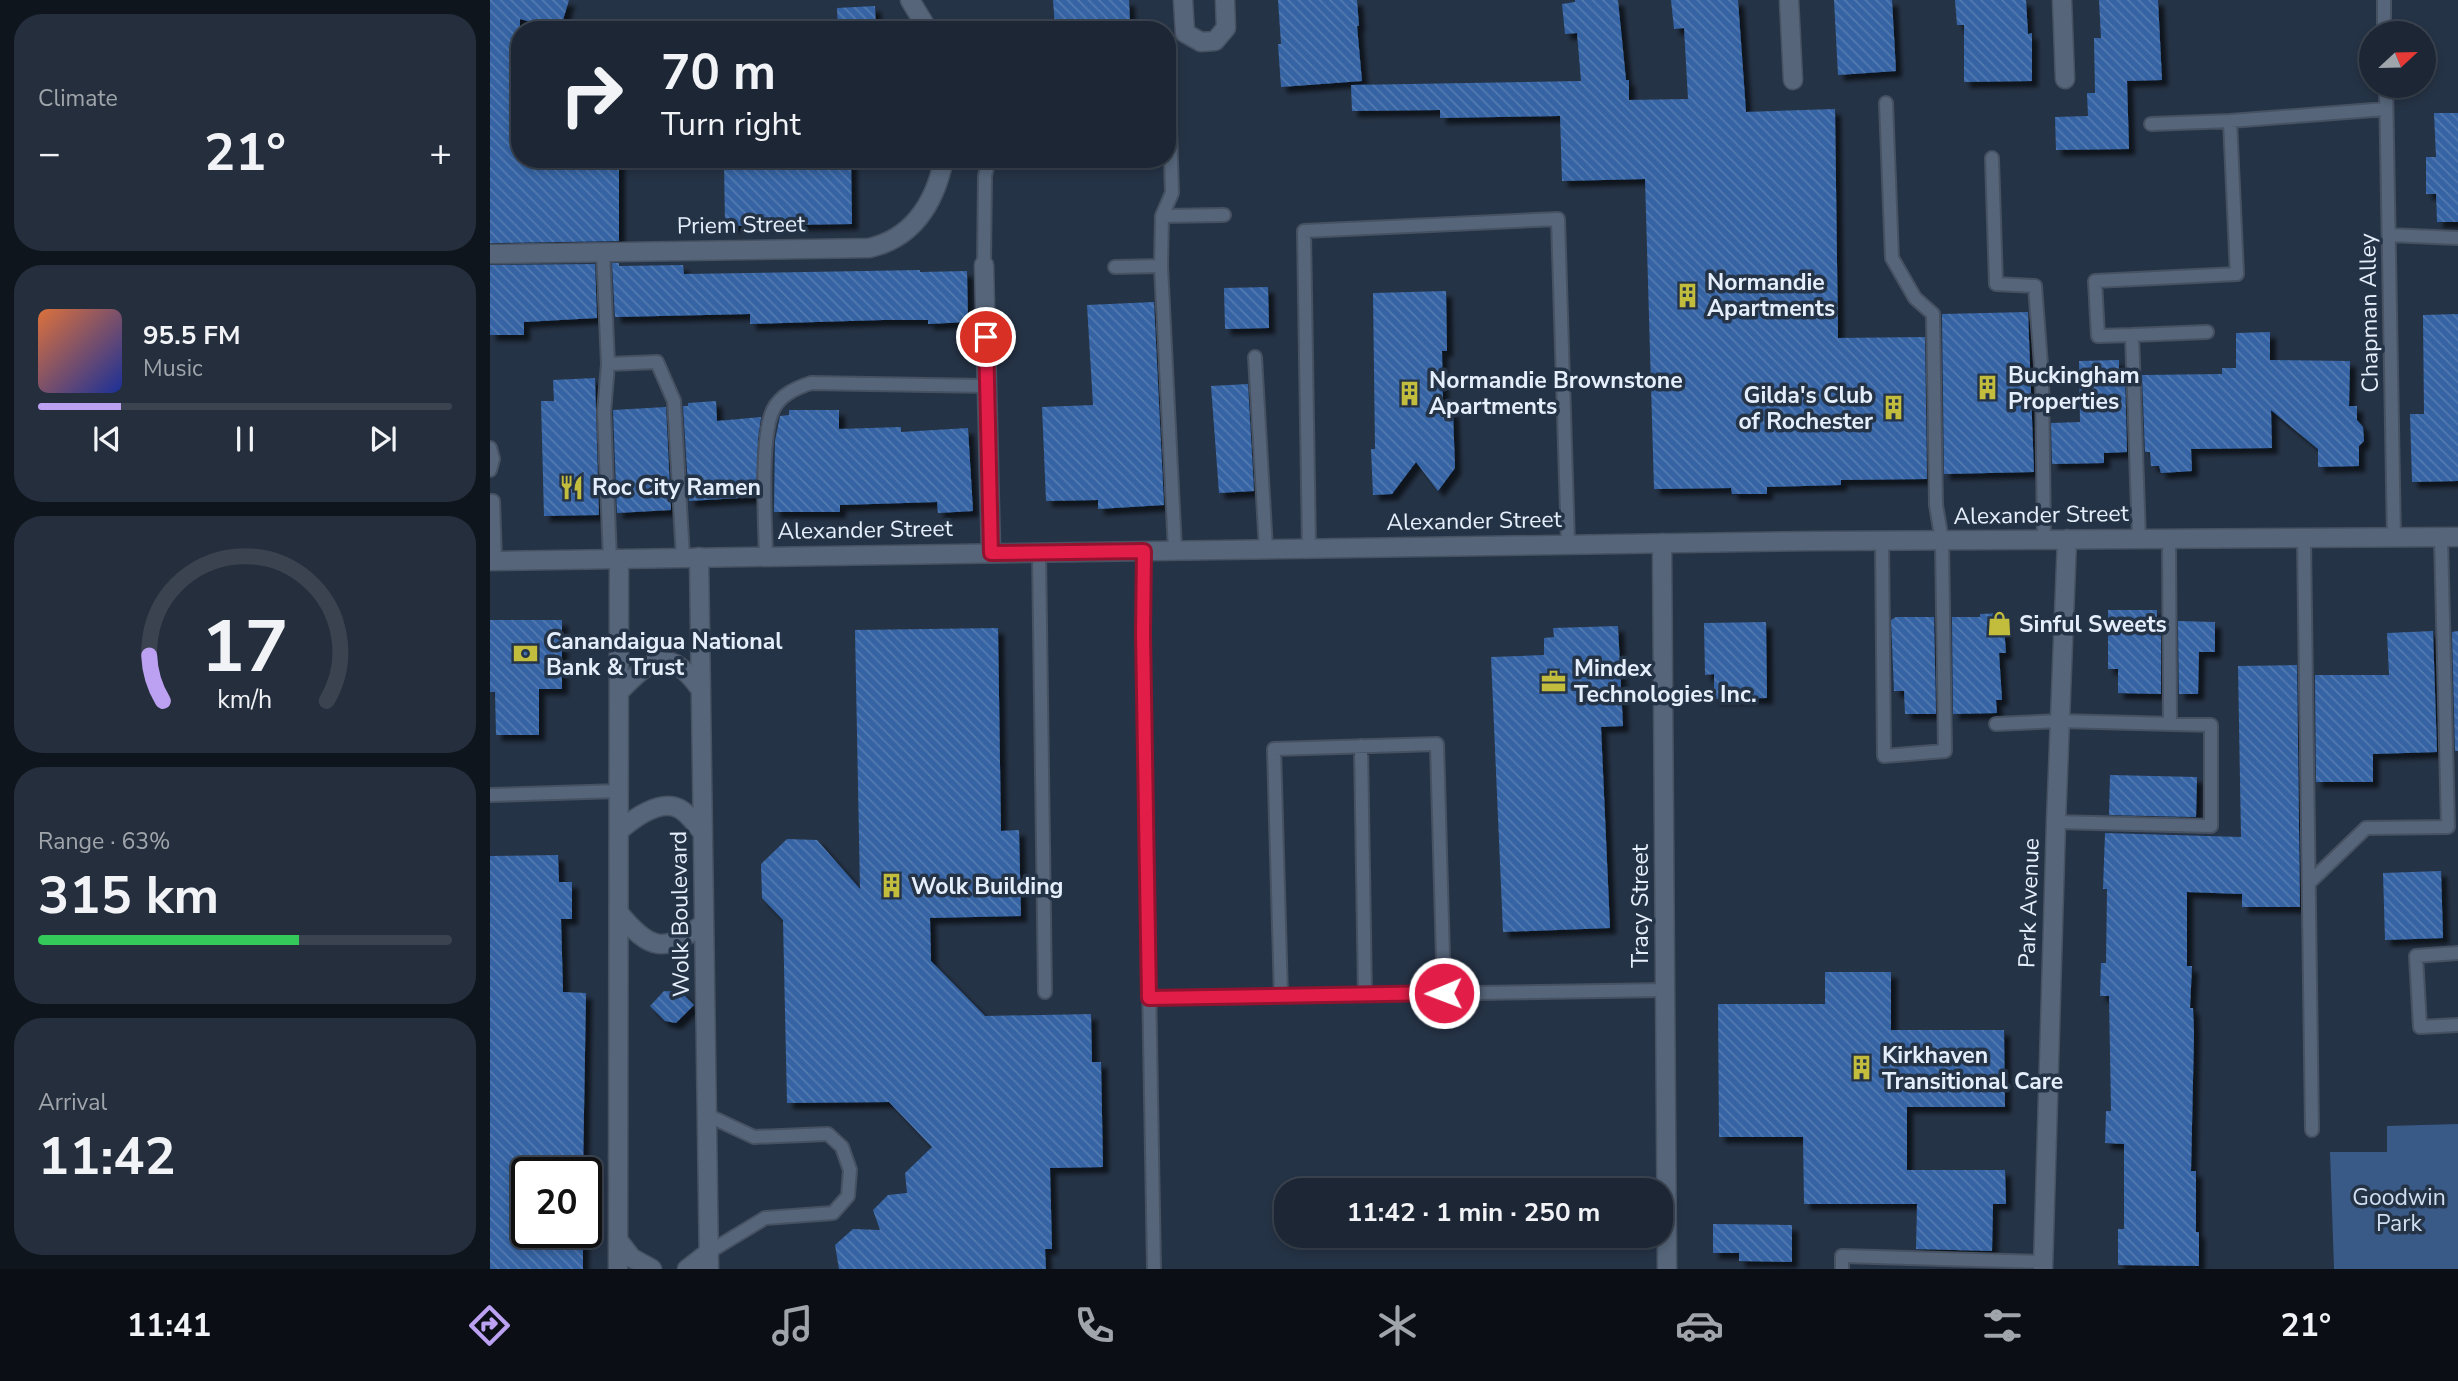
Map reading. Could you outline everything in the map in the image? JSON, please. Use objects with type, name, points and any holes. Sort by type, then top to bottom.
[{"type":"street","points":[[911,0],[923,21]]},
{"type":"street","points":[[1183,0],[1185,33],[1200,41],[1214,41],[1226,28],[1225,0]]},
{"type":"street","points":[[1788,0],[1793,80]]},
{"type":"street","points":[[2062,0],[2064,79]]},
{"type":"street","name":"Priem Street","points":[[490,254],[869,248],[886,244],[913,225],[929,202],[942,168]]},
{"type":"street","points":[[984,265],[991,553]]},
{"type":"street","name":"Alexander Street","points":[[493,561],[1882,540],[2449,538]]},
{"type":"street","name":"Park Avenue","points":[[2044,1266],[2067,539]]},
{"type":"street","name":"Tracy Street","points":[[1662,543],[1667,1269]]},
{"type":"street","name":"Wolk Boulevard","points":[[691,557],[701,690],[709,1260]]},
{"type":"street","points":[[614,559],[619,692],[618,1269]]},
{"type":"street","points":[[619,692],[638,673],[657,661],[670,662],[686,669],[701,690]]},
{"type":"street","points":[[619,831],[651,810],[667,806],[680,809],[703,833]]},
{"type":"street","points":[[618,914],[637,935],[669,945],[684,939],[704,923]]},
{"type":"street","points":[[618,1240],[632,1258],[652,1269]]},
{"type":"street","points":[[687,1269],[709,1260]]},
{"type":"lane","points":[[2384,0],[2384,21]]},
{"type":"lane","name":"Chapman Alley","points":[[2386,98],[2394,539]]},
{"type":"lane","points":[[1882,540],[1884,756],[1945,751],[1942,541],[1936,505],[1933,314],[1914,298],[1892,258],[1886,103]]},
{"type":"lane","points":[[2151,124],[2386,109]]},
{"type":"lane","points":[[2207,332],[2098,336],[2095,281],[2237,274],[2230,121]]},
{"type":"lane","points":[[1992,158],[1996,284],[2035,286],[2042,378],[2045,539]]},
{"type":"lane","points":[[984,265],[987,168]]},
{"type":"lane","points":[[1171,168],[1172,193],[1162,216],[1161,266],[1175,550]]},
{"type":"lane","points":[[1162,216],[1224,215]]},
{"type":"lane","points":[[1309,548],[1304,232],[1558,219],[1568,544]]},
{"type":"lane","points":[[2389,235],[2458,238]]},
{"type":"lane","points":[[603,252],[608,364],[604,412],[614,559]]},
{"type":"lane","points":[[1115,267],[1161,266]]},
{"type":"lane","points":[[2132,335],[2139,539]]},
{"type":"lane","points":[[1255,357],[1266,549]]},
{"type":"lane","points":[[608,364],[657,362],[674,401],[691,557]]},
{"type":"lane","points":[[766,556],[766,432],[773,409],[792,389],[811,383],[987,386]]},
{"type":"lane","points":[[490,448],[493,459],[490,470]]},
{"type":"lane","points":[[490,501],[493,500],[493,561]]},
{"type":"lane","points":[[2448,827],[2449,538]]},
{"type":"lane","points":[[2169,539],[2170,724]]},
{"type":"lane","points":[[2304,539],[2312,1130]]},
{"type":"lane","points":[[1144,551],[1143,633],[1154,1269]]},
{"type":"lane","points":[[1039,552],[1045,992]]},
{"type":"lane","points":[[1996,724],[2060,721],[2211,725],[2211,826],[2056,822]]},
{"type":"lane","points":[[1281,996],[1274,749],[1437,744],[1444,993]]},
{"type":"lane","points":[[1361,746],[1365,995]]},
{"type":"lane","points":[[490,794],[619,792]]},
{"type":"lane","points":[[2310,882],[2366,828],[2448,827],[2458,836]]},
{"type":"lane","points":[[2458,953],[2416,956],[2420,1027],[2458,1025]]},
{"type":"lane","points":[[1149,998],[1665,990]]},
{"type":"lane","points":[[707,1115],[754,1137],[828,1134],[842,1147],[850,1170],[848,1196],[833,1213],[765,1218],[709,1260]]},
{"type":"lane","points":[[1842,1269],[1842,1256],[2044,1266]]},
{"type":"green space","name":"Goodwin Park","points":[[2458,1124],[2458,1269],[2334,1269],[2330,1152],[2387,1152],[2387,1126]]},
{"type":"building","points":[[490,0],[569,0],[563,21],[511,21],[511,168],[619,168],[619,241],[490,243]]},
{"type":"building","points":[[1053,0],[1129,0],[1130,21],[1055,21]]},
{"type":"building","points":[[1278,0],[1357,0],[1362,81],[1281,87]]},
{"type":"building","points":[[1575,0],[1618,0],[1626,80],[1629,80],[1629,100],[1688,99],[1684,28],[1674,29],[1671,0],[1738,0],[1746,112],[1835,109],[1838,338],[1925,337],[1927,479],[1841,480],[1841,485],[1767,487],[1767,494],[1732,494],[1731,488],[1654,489],[1645,179],[1562,181],[1560,116],[1440,118],[1440,110],[1352,111],[1351,85],[1581,81],[1577,33],[1565,34],[1562,4]]},
{"type":"building","points":[[1834,0],[1892,0],[1896,71],[1838,75]]},
{"type":"building","points":[[1955,0],[2026,0],[2028,34],[2032,33],[2032,81],[1964,82],[1964,25],[1957,25]]},
{"type":"building","points":[[2099,0],[2158,0],[2162,80],[2127,81],[2129,149],[2056,150],[2055,117],[2088,116],[2087,93],[2095,93],[2094,38],[2101,38]]},
{"type":"building","points":[[875,6],[876,21],[838,21],[837,8]]},
{"type":"building","points":[[2434,113],[2458,113],[2458,222],[2437,222],[2436,194],[2426,194],[2426,157],[2436,157]]},
{"type":"building","points":[[724,168],[851,168],[852,224],[725,226]]},
{"type":"building","points":[[612,263],[619,263],[619,266],[683,265],[684,274],[967,271],[968,322],[928,324],[928,320],[883,320],[750,324],[750,314],[615,317]]},
{"type":"building","points":[[595,264],[597,318],[524,322],[524,335],[490,335],[490,265]]},
{"type":"building","points":[[1268,287],[1269,328],[1225,329],[1224,288]]},
{"type":"building","name":"Normandie Brownstone Apartments","points":[[1446,291],[1447,351],[1442,351],[1443,406],[1453,412],[1455,468],[1438,491],[1416,462],[1392,494],[1373,495],[1373,293]]},
{"type":"building","points":[[1154,302],[1164,505],[1098,509],[1098,500],[1046,501],[1042,407],[1093,405],[1087,305]]},
{"type":"building","name":"Buckingham Properties","points":[[2028,312],[2034,472],[1944,474],[1942,314]]},
{"type":"building","points":[[2458,314],[2458,481],[2412,482],[2410,414],[2424,414],[2423,315]]},
{"type":"building","points":[[2270,332],[2270,360],[2350,361],[2349,406],[2357,406],[2357,420],[2363,427],[2364,441],[2359,446],[2359,466],[2318,467],[2318,449],[2271,410],[2272,448],[2191,449],[2192,471],[2161,473],[2159,466],[2151,466],[2150,452],[2145,452],[2142,375],[2222,374],[2222,368],[2236,368],[2236,333]]},
{"type":"building","points":[[2119,360],[2119,375],[2125,375],[2127,452],[2104,453],[2104,463],[2052,464],[2051,423],[2080,422],[2079,361]]},
{"type":"building","points":[[595,378],[599,515],[544,516],[541,401],[554,401],[553,380]]},
{"type":"building","points":[[1248,384],[1254,491],[1219,493],[1211,386]]},
{"type":"building","points":[[716,401],[717,421],[761,417],[756,497],[689,501],[683,406],[688,406],[688,403]]},
{"type":"building","points":[[666,407],[671,510],[617,513],[613,410]]},
{"type":"building","points":[[789,410],[839,410],[839,429],[901,427],[901,432],[968,428],[973,511],[938,513],[937,502],[840,505],[840,512],[774,512],[775,441],[780,416],[789,415]]},
{"type":"building","points":[[2108,610],[2157,610],[2157,621],[2161,621],[2161,694],[2118,693],[2118,669],[2108,669]]},
{"type":"building","points":[[2003,613],[2006,653],[1999,653],[2002,700],[1996,700],[1997,713],[1953,714],[1952,617],[1980,617],[1980,614]]},
{"type":"building","points":[[1896,617],[1934,617],[1936,714],[1905,714],[1904,691],[1894,691],[1891,620]]},
{"type":"building","name":"Canandaigua National Bank & Trust","points":[[490,620],[562,620],[562,689],[539,689],[539,735],[496,735],[495,692],[490,692]]},
{"type":"building","points":[[2178,621],[2215,622],[2215,652],[2199,652],[2198,694],[2179,694]]},
{"type":"building","points":[[1766,622],[1767,698],[1714,699],[1714,674],[1705,675],[1704,623]]},
{"type":"building","points":[[1618,626],[1623,726],[1601,727],[1610,928],[1503,932],[1491,657],[1544,655],[1544,638],[1554,637],[1553,628]]},
{"type":"building","points":[[998,628],[1001,831],[1019,830],[1021,916],[930,918],[931,961],[985,1016],[1091,1014],[1092,1062],[1101,1062],[1103,1167],[1050,1168],[1052,1249],[1045,1249],[1046,1269],[839,1269],[835,1245],[853,1229],[880,1230],[873,1210],[888,1195],[907,1193],[905,1173],[932,1147],[889,1102],[787,1103],[783,920],[762,898],[761,864],[787,839],[817,840],[860,889],[855,630]]},
{"type":"building","points":[[2433,631],[2437,752],[2373,754],[2373,782],[2316,782],[2315,675],[2389,675],[2387,633]]},
{"type":"building","points":[[2458,631],[2458,751],[2455,751],[2452,632]]},
{"type":"building","points":[[2297,665],[2300,907],[2242,907],[2242,894],[2187,892],[2187,966],[2192,966],[2190,1008],[2193,1008],[2194,1034],[2191,1171],[2196,1171],[2199,1266],[2118,1265],[2118,1229],[2124,1229],[2124,1144],[2105,1143],[2106,1111],[2111,1111],[2109,996],[2100,996],[2101,963],[2106,963],[2107,889],[2103,889],[2105,833],[2241,837],[2238,666]]},
{"type":"building","points":[[2110,775],[2197,777],[2196,817],[2109,815]]},
{"type":"building","points":[[558,855],[559,882],[572,882],[572,919],[561,919],[563,992],[586,993],[583,1157],[511,1157],[511,1248],[583,1248],[583,1269],[490,1269],[490,856]]},
{"type":"building","points":[[2441,871],[2443,938],[2385,940],[2383,873]]},
{"type":"building","name":"Kirkhaven Transitional Care","points":[[1825,972],[1891,972],[1891,1030],[2004,1030],[2005,1107],[1907,1107],[1907,1170],[2005,1170],[2006,1204],[1993,1204],[1992,1251],[1916,1249],[1917,1204],[1804,1204],[1803,1137],[1719,1137],[1718,1004],[1825,1004]]},
{"type":"building","points":[[664,991],[681,992],[694,1005],[676,1023],[665,1021],[650,1006]]},
{"type":"building","points":[[1713,1224],[1792,1225],[1792,1262],[1739,1261],[1739,1253],[1713,1253]]},
{"type":"place","name":"Normandie Apartments","points":[[1687,295]]},
{"type":"place","name":"Buckingham Properties","points":[[1988,388]]},
{"type":"place","name":"Normandie Brownstone Apartments","points":[[1409,393]]},
{"type":"place","name":"Gilda's Club of Rochester","points":[[1893,408]]},
{"type":"place","name":"Roc City Ramen","points":[[572,487]]},
{"type":"place","name":"Sinful Sweets","points":[[1999,624]]},
{"type":"place","name":"Canandaigua National Bank & Trust","points":[[526,654]]},
{"type":"place","name":"Mindex Technologies Inc.","points":[[1554,681]]},
{"type":"place","name":"Wolk Building","points":[[891,886]]},
{"type":"place","name":"Kirkhaven Transitional Care","points":[[1862,1068]]},
{"type":"route","points":[[986,337],[991,553],[1144,551],[1149,998],[1444,993]]}]
